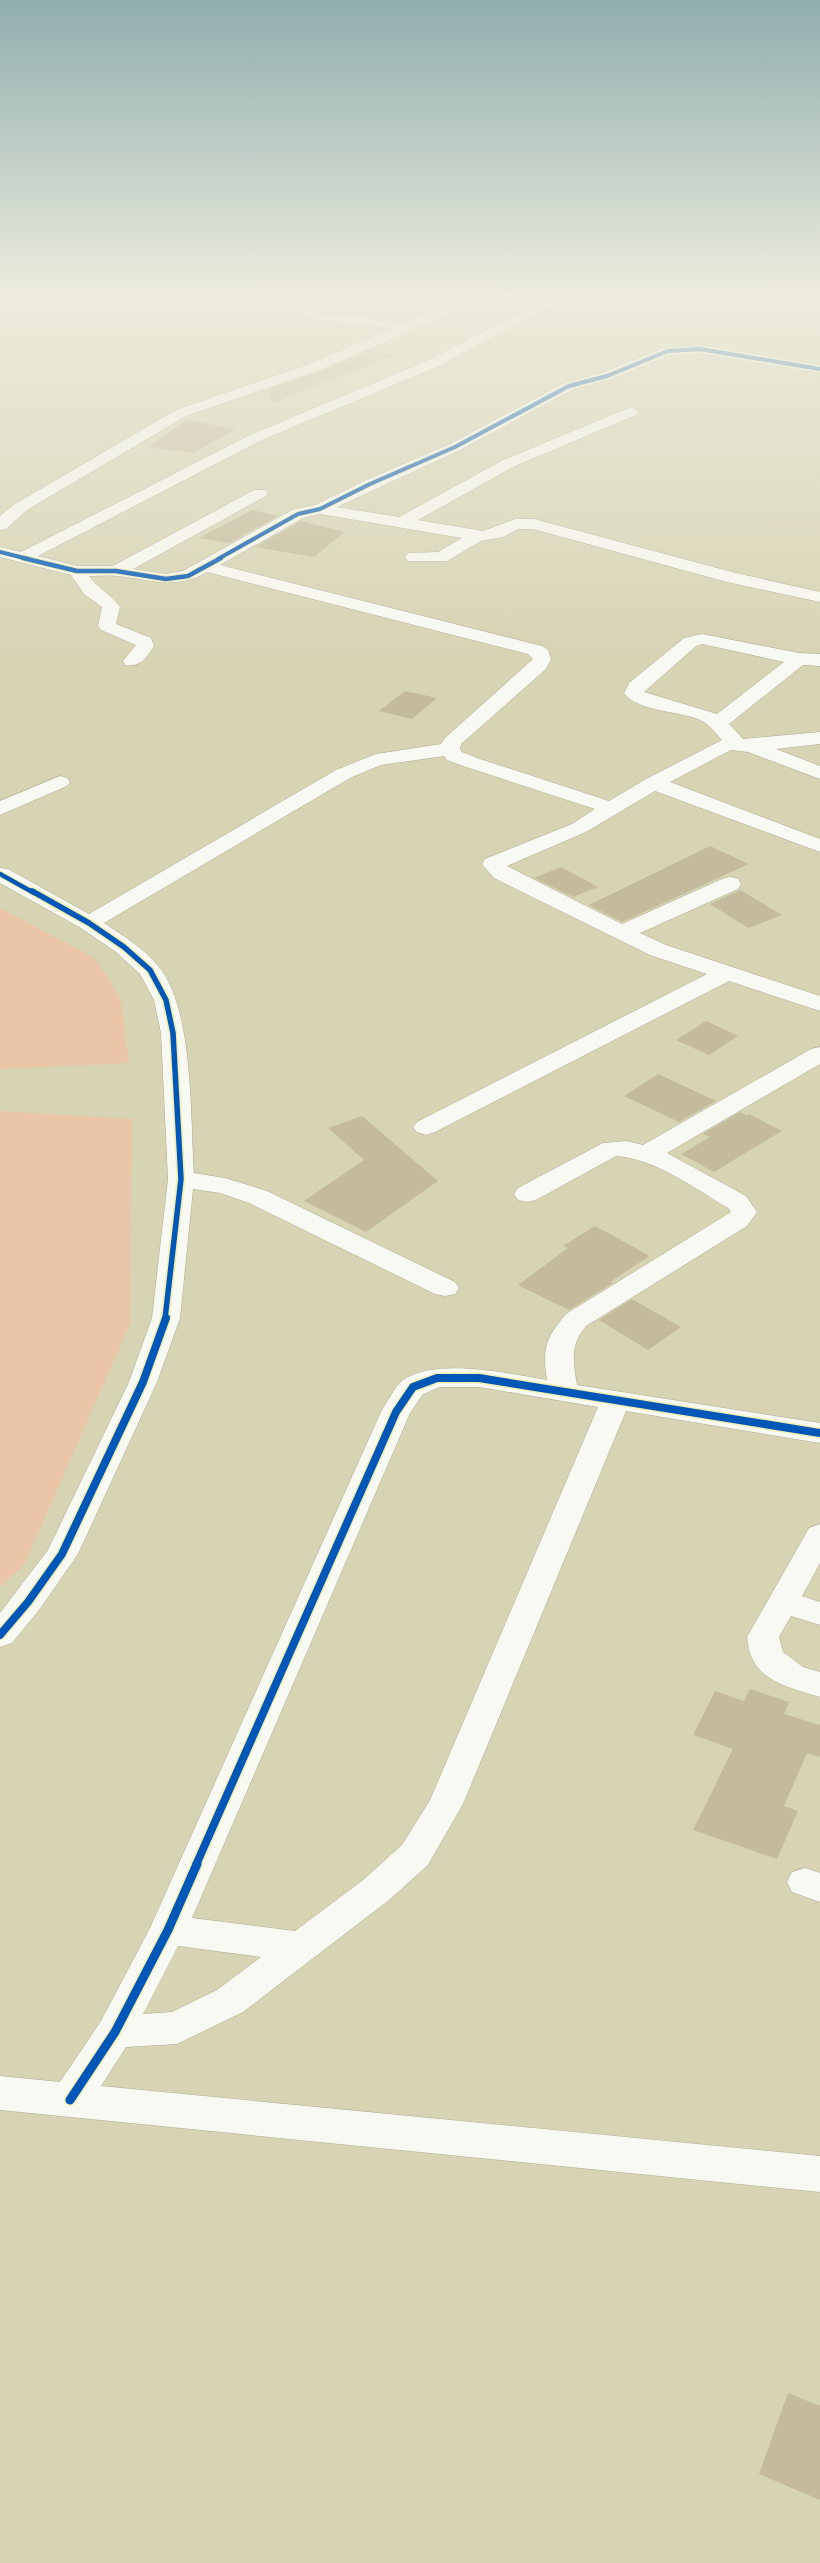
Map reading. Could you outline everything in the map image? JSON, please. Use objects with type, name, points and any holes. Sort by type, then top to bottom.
[{"type":"street","points":[[0,525],[21,507],[173,417]]},
{"type":"street","points":[[22,558],[250,440],[306,417]]},
{"type":"street","points":[[0,552],[77,571],[116,571],[177,578],[207,568],[298,514],[320,509],[370,484],[455,447],[512,417]]},
{"type":"street","points":[[404,522],[509,463],[620,417]]},
{"type":"street","points":[[116,571],[260,493]]},
{"type":"street","points":[[320,509],[477,536],[491,536],[515,524],[534,524],[733,578],[820,597]]},
{"type":"street","points":[[414,557],[441,557],[477,536]]},
{"type":"street","points":[[207,568],[535,650],[541,654],[542,658],[539,665],[452,742],[450,749],[454,756],[470,762],[611,808]]},
{"type":"street","points":[[77,571],[90,590],[109,603],[111,607],[107,626],[145,642],[145,646],[132,660]]},
{"type":"street","points":[[812,661],[710,640],[695,640],[636,688],[634,693],[639,698],[689,710],[718,722],[743,745],[820,773]]},
{"type":"street","points":[[718,722],[812,661]]},
{"type":"street","points":[[820,738],[719,747],[653,783],[579,828],[493,864],[502,873],[658,950],[820,1004]]},
{"type":"street","points":[[89,923],[343,774],[376,760],[450,749]]},
{"type":"street","points":[[0,809],[60,782]]},
{"type":"street","points":[[653,783],[820,846]]},
{"type":"street","points":[[0,874],[89,923],[124,947],[150,970],[166,1000],[173,1033],[181,1179],[166,1318],[143,1382],[62,1554],[28,1602],[0,1635]]},
{"type":"street","points":[[622,933],[730,884]]},
{"type":"street","points":[[426,1127],[727,973]]},
{"type":"street","points":[[647,1154],[820,1054]]},
{"type":"street","points":[[527,1194],[612,1148],[627,1147],[647,1154],[737,1202],[744,1212],[738,1220],[576,1320],[562,1334],[557,1348],[564,1393]]},
{"type":"street","points":[[181,1179],[225,1186],[258,1198],[445,1288]]},
{"type":"street","points":[[70,2100],[115,2032],[168,1930],[396,1412],[412,1387],[436,1378],[479,1378],[615,1402],[820,1433]]},
{"type":"street","points":[[115,2032],[177,2028],[230,2001],[376,1890],[415,1855],[446,1804],[615,1402]]},
{"type":"street","points":[[820,1535],[763,1637],[768,1658],[791,1675],[820,1685]]},
{"type":"street","points":[[783,1602],[820,1614]]},
{"type":"street","points":[[168,1930],[300,1947]]},
{"type":"street","points":[[0,2092],[820,2174]]},
{"type":"shaded area","points":[[0,908],[96,959],[121,1000],[129,1063],[0,1069]]},
{"type":"shaded area","points":[[0,1111],[132,1119],[130,1324],[24,1565],[0,1587]]},
{"type":"building","points":[[186,420],[236,429],[193,453],[149,447]]},
{"type":"building","points":[[252,510],[278,516],[229,543],[199,538]]},
{"type":"building","points":[[301,521],[344,532],[314,557],[255,547]]},
{"type":"building","points":[[405,691],[437,698],[412,719],[379,711]]},
{"type":"building","points":[[710,846],[749,864],[622,922],[589,905]]},
{"type":"building","points":[[561,867],[598,887],[573,897],[534,878]]},
{"type":"building","points":[[740,890],[782,915],[748,928],[710,904]]},
{"type":"building","points":[[706,1021],[738,1036],[709,1055],[676,1040]]},
{"type":"building","points":[[658,1074],[716,1101],[679,1122],[624,1096]]},
{"type":"building","points":[[740,1112],[749,1114],[782,1131],[714,1172],[681,1154],[710,1137],[703,1134]]},
{"type":"building","points":[[362,1116],[438,1181],[366,1232],[304,1201],[364,1160],[328,1128]]},
{"type":"building","points":[[595,1226],[650,1256],[610,1282],[613,1283],[569,1310],[518,1285],[568,1248],[563,1246]]},
{"type":"building","points":[[632,1299],[681,1327],[648,1350],[599,1320]]},
{"type":"building","points":[[750,1689],[789,1702],[784,1714],[820,1725],[820,1757],[807,1753],[784,1806],[798,1811],[777,1859],[693,1830],[733,1749],[693,1735],[715,1691],[744,1701]]},
{"type":"building","points":[[788,2393],[820,2406],[820,2500],[759,2474]]},
{"type":"cycle path","points":[[0,552],[77,571],[116,571],[166,579],[188,576],[298,514],[320,509],[370,484],[455,447],[512,417]]},
{"type":"cycle path","points":[[0,874],[89,923],[124,947],[150,970],[166,1000],[173,1033],[181,1179],[166,1318],[143,1382],[62,1554],[28,1602],[0,1635]]},
{"type":"cycle path","points":[[70,2100],[115,2032],[168,1930],[396,1412],[413,1387],[437,1378],[479,1378],[820,1433]]}]
